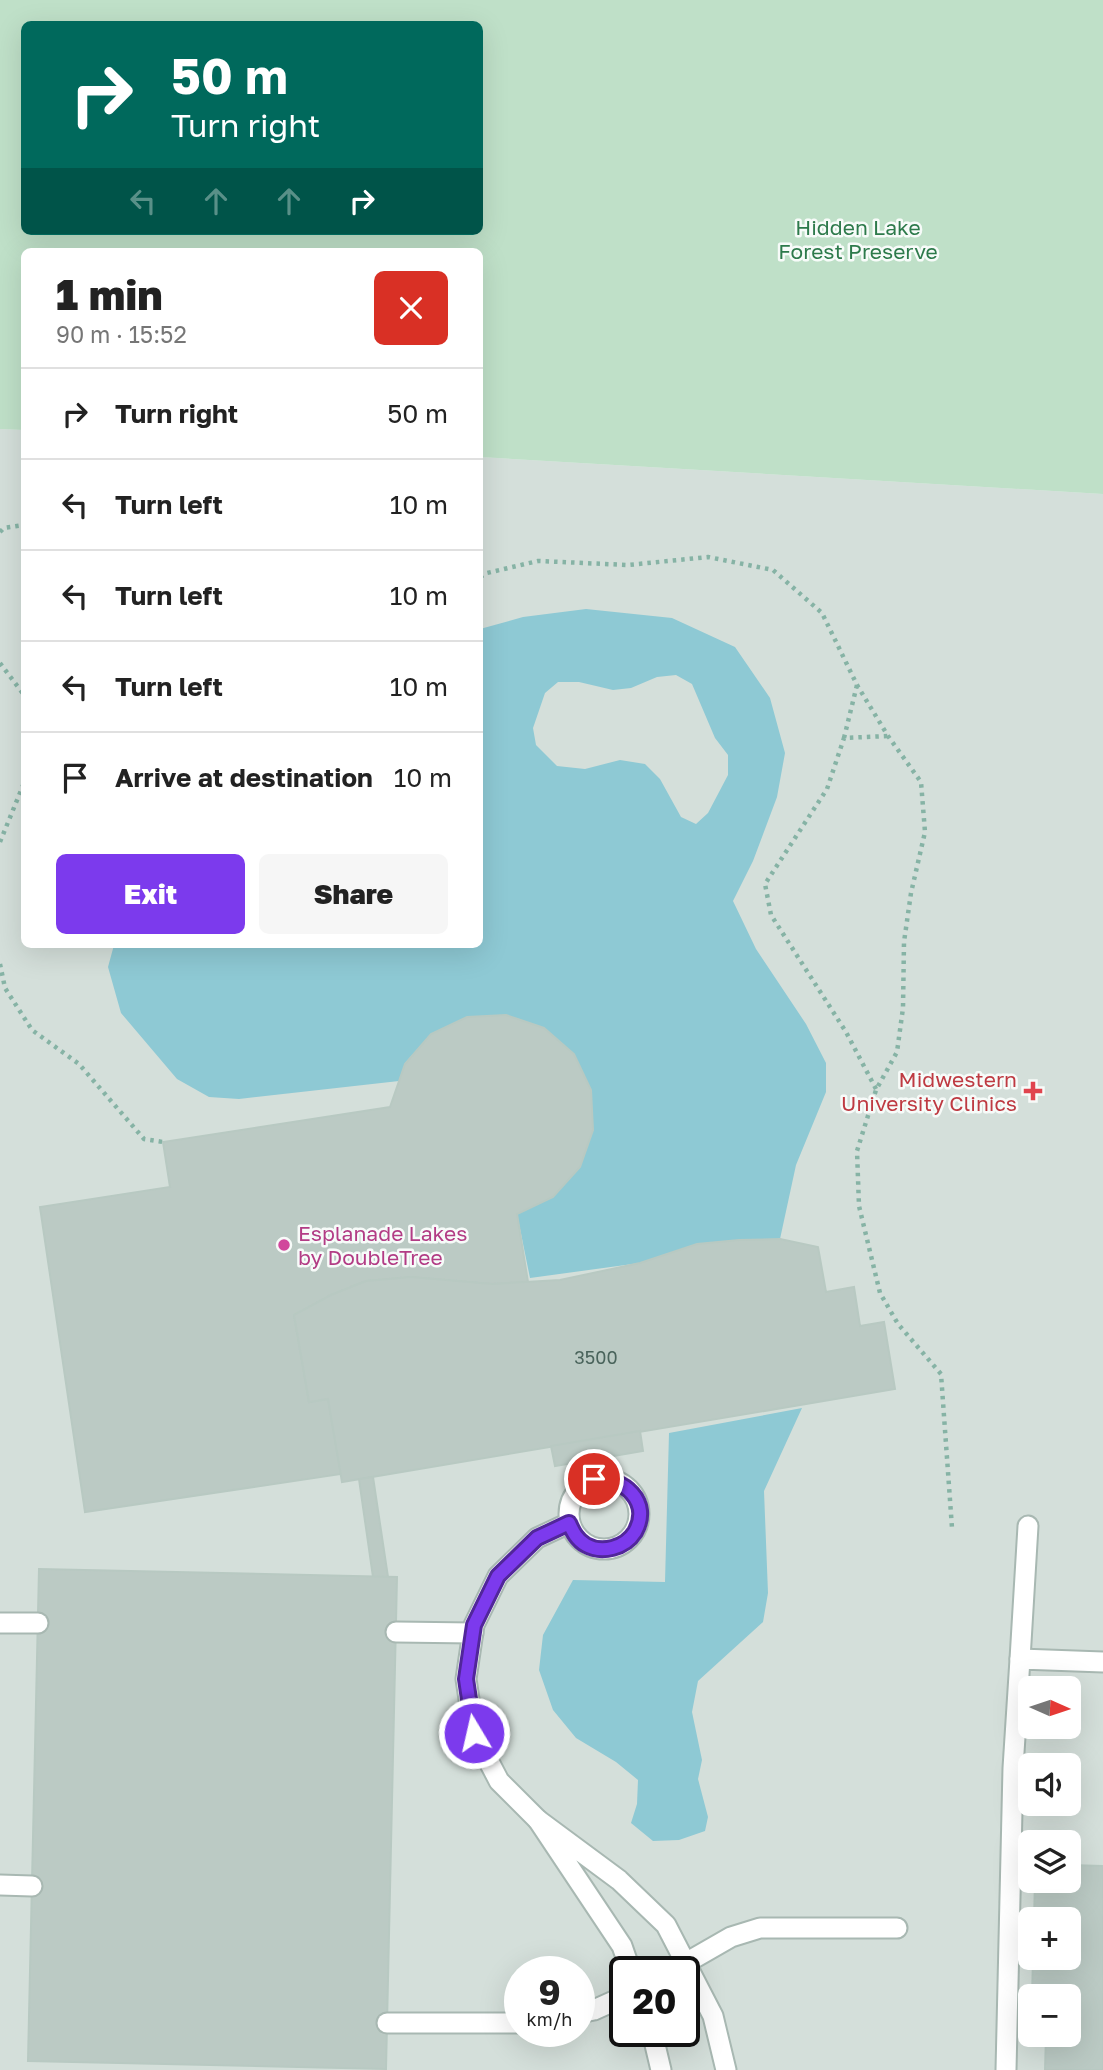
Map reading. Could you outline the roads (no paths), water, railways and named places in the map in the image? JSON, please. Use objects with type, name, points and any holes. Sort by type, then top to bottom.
[{"type":"lane","points":[[569,1523],[537,1538],[498,1576],[474,1625],[466,1679],[474,1733],[499,1781],[538,1820],[619,1880],[666,1925],[675,1956]]},
{"type":"lane","points":[[1006,2070],[1013,1768],[1028,1526]]},
{"type":"lane","points":[[0,1622],[37,1623]]},
{"type":"lane","points":[[396,1632],[473,1633]]},
{"type":"lane","points":[[1020,1659],[1103,1662]]},
{"type":"lane","points":[[538,1820],[622,1946],[625,1956]]},
{"type":"lane","points":[[0,1885],[32,1886]]},
{"type":"lane","points":[[699,1956],[731,1937],[760,1928],[897,1928]]},
{"type":"lane","points":[[700,1998],[713,2016],[726,2070]]},
{"type":"lane","points":[[387,2023],[504,2024]]},
{"type":"lane","points":[[656,2047],[661,2070]]},
{"type":"water","points":[[586,609],[672,618],[735,647],[770,698],[785,753],[777,797],[753,861],[733,901],[756,949],[806,1024],[826,1063],[826,1092],[796,1165],[780,1239],[697,1244],[640,1263],[530,1278],[517,1214],[553,1197],[580,1167],[593,1130],[591,1090],[574,1054],[544,1028],[506,1015],[467,1017],[431,1034],[405,1063],[399,1081],[239,1099],[209,1097],[177,1079],[121,1013],[108,967],[113,948],[483,948],[483,628],[523,617]],"holes":[[[676,675],[692,684],[715,738],[728,755],[728,775],[708,813],[696,824],[681,817],[660,779],[645,764],[620,760],[585,769],[557,766],[536,745],[533,728],[545,693],[558,682],[579,682],[613,690],[631,688],[657,677]]]},
{"type":"water","points":[[802,1408],[764,1491],[768,1593],[763,1622],[698,1681],[692,1712],[702,1760],[698,1779],[708,1817],[705,1831],[679,1840],[653,1841],[631,1823],[637,1804],[638,1780],[616,1762],[576,1738],[553,1710],[539,1670],[543,1635],[573,1580],[665,1582],[669,1433]]},
{"type":"place","name":"Midwestern University Clinics","points":[[1033,1091]]},
{"type":"place","name":"Esplanade Lakes by DoubleTree","points":[[284,1245]]},
{"type":"park label","name":"Hidden Lake Forest Preserve","points":[[858,239]]}]
